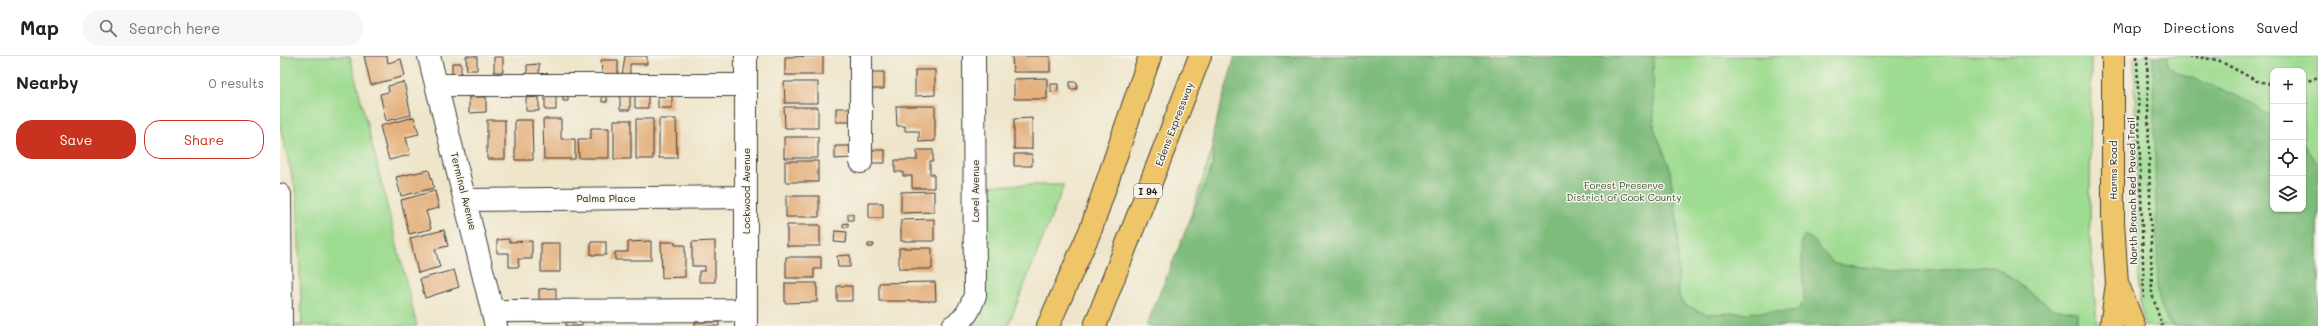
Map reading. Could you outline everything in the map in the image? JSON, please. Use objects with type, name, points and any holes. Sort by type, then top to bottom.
[{"type":"main road","points":[[1048,326],[1091,229],[1150,56]]},
{"type":"main road","name":"Edens Expressway","points":[[1095,326],[1200,56]]},
{"type":"main road","name":"Harms Road","points":[[2112,326],[2117,284],[2113,222],[2113,56]]},
{"type":"main road","name":"Harms Road","points":[[2117,284],[2134,326]]},
{"type":"street","name":"Terminal Avenue","points":[[430,56],[467,200],[495,318]]},
{"type":"street","name":"Lockwood Avenue","points":[[746,56],[746,318]]},
{"type":"street","points":[[861,56],[861,162]]},
{"type":"street","name":"Lorel Avenue","points":[[957,324],[970,311],[975,295],[974,56]]},
{"type":"street","points":[[437,85],[746,85]]},
{"type":"street","points":[[280,195],[281,326]]},
{"type":"street","name":"Palma Place","points":[[467,200],[746,197]]},
{"type":"street","points":[[495,318],[746,318]]},
{"type":"path","name":"North Branch Red Paved Trail","points":[[2137,56],[2144,301]]},
{"type":"path","points":[[2147,56],[2152,294],[2162,326]]},
{"type":"path","points":[[2189,56],[2218,60],[2257,81],[2270,83]]},
{"type":"path","points":[[2306,82],[2318,77]]},
{"type":"green space","points":[[280,56],[350,56],[417,326],[288,326],[302,325],[297,195],[280,128]]},
{"type":"green space","points":[[1235,56],[1656,56],[1653,60],[1654,128],[1669,165],[1677,218],[1679,297],[1685,305],[1706,314],[1794,311],[1799,309],[1804,300],[1801,245],[1804,236],[1810,237],[1834,264],[1916,272],[1994,266],[2053,309],[2077,312],[2077,326],[1146,326],[1213,165],[1213,133]]},
{"type":"green space","name":"Forest Preserve District of Cook County","points":[[1243,56],[2091,56],[2090,237],[2097,326],[1151,326],[1163,300]]},
{"type":"green space","points":[[2134,56],[2318,56],[2318,326],[2144,326],[2139,288]]},
{"type":"green space","points":[[2153,56],[2167,56],[2167,65],[2177,72],[2234,95],[2270,116],[2270,212],[2306,212],[2306,148],[2318,165],[2318,326],[2172,326],[2167,320],[2158,298]]},
{"type":"green space","points":[[986,185],[1064,185],[1008,326],[968,326],[981,306]]},
{"type":"building","points":[[364,56],[387,56],[388,63],[401,59],[405,76],[371,85]]},
{"type":"building","points":[[466,56],[477,56],[477,70],[467,70]]},
{"type":"building","points":[[625,56],[647,56],[647,64],[630,64],[630,77],[622,77]]},
{"type":"building","points":[[823,56],[823,75],[785,75],[785,57]]},
{"type":"building","points":[[1012,56],[1050,56],[1050,72],[1013,72]]},
{"type":"building","points":[[494,57],[503,57],[503,72],[494,72]]},
{"type":"building","points":[[601,60],[618,60],[618,75],[602,75]]},
{"type":"building","points":[[452,63],[461,63],[461,77],[452,77]]},
{"type":"building","points":[[539,64],[539,78],[527,78],[527,65]]},
{"type":"building","points":[[915,70],[935,70],[935,95],[915,96]]},
{"type":"building","points":[[870,72],[884,72],[884,89],[870,89]]},
{"type":"building","points":[[1047,78],[1047,99],[1014,99],[1014,79]]},
{"type":"building","points":[[404,82],[411,115],[386,121],[380,94],[389,92],[388,86]]},
{"type":"building","points":[[784,82],[818,82],[818,103],[785,103]]},
{"type":"building","points":[[1070,82],[1077,82],[1077,89],[1070,89]]},
{"type":"building","points":[[1051,84],[1058,84],[1058,91],[1051,92]]},
{"type":"building","points":[[672,94],[672,108],[658,108],[658,95]]},
{"type":"building","points":[[563,95],[568,95],[568,101],[563,101]]},
{"type":"building","points":[[620,95],[630,95],[630,110],[620,110]]},
{"type":"building","points":[[648,95],[648,108],[635,108],[635,96]]},
{"type":"building","points":[[545,96],[556,96],[556,110],[545,110]]},
{"type":"building","points":[[602,96],[607,96],[607,102],[602,102]]},
{"type":"building","points":[[469,97],[486,97],[486,112],[469,113]]},
{"type":"building","points":[[539,97],[539,111],[526,111],[526,98]]},
{"type":"building","points":[[896,106],[935,106],[935,141],[919,142],[919,131],[905,131],[905,126],[897,126]]},
{"type":"building","points":[[784,107],[818,107],[818,128],[785,128]]},
{"type":"building","points":[[836,108],[851,108],[851,122],[836,122]]},
{"type":"building","points":[[414,117],[419,134],[406,137],[410,155],[389,160],[380,126]]},
{"type":"building","points":[[1032,118],[1032,149],[1014,149],[1014,119]]},
{"type":"building","points":[[543,119],[561,119],[561,139],[575,139],[575,159],[544,159]]},
{"type":"building","points":[[636,119],[653,119],[653,159],[636,159]]},
{"type":"building","points":[[659,119],[676,119],[677,158],[659,158]]},
{"type":"building","points":[[487,120],[505,120],[505,159],[487,159]]},
{"type":"building","points":[[515,120],[532,120],[533,160],[515,160]]},
{"type":"building","points":[[614,120],[631,120],[631,159],[614,159]]},
{"type":"building","points":[[591,128],[609,128],[609,158],[579,158],[578,139],[591,139]]},
{"type":"building","points":[[784,137],[818,137],[818,158],[784,158]]},
{"type":"building","points":[[835,146],[851,146],[851,158],[835,159]]},
{"type":"building","points":[[869,150],[885,150],[885,163],[869,163]]},
{"type":"building","points":[[917,150],[933,150],[933,161],[930,161],[930,174],[934,174],[934,188],[912,188],[912,176],[903,176],[903,172],[895,172],[895,160],[917,160]]},
{"type":"building","points":[[1014,154],[1032,154],[1032,166],[1014,166]]},
{"type":"building","points":[[785,161],[818,161],[818,182],[785,182]]},
{"type":"building","points":[[429,170],[434,188],[401,196],[396,177]]},
{"type":"building","points":[[435,191],[439,208],[426,211],[431,229],[409,234],[401,200]]},
{"type":"building","points":[[934,191],[934,212],[901,213],[901,192]]},
{"type":"building","points":[[786,196],[819,196],[819,217],[786,217]]},
{"type":"building","points":[[869,203],[883,203],[883,218],[869,218]]},
{"type":"building","points":[[848,214],[853,214],[853,220],[848,220]]},
{"type":"building","points":[[934,219],[934,241],[901,241],[901,220]]},
{"type":"building","points":[[848,223],[848,227],[843,227],[843,224]]},
{"type":"building","points":[[787,225],[820,225],[820,246],[787,246]]},
{"type":"building","points":[[444,230],[448,246],[435,249],[440,267],[418,273],[410,238]]},
{"type":"building","points":[[835,231],[847,232],[846,243],[834,242]]},
{"type":"building","points":[[509,239],[509,242],[532,241],[532,259],[518,259],[519,267],[509,267],[509,253],[497,253],[497,240]]},
{"type":"building","points":[[651,241],[651,260],[615,260],[615,252],[628,252],[628,242]]},
{"type":"building","points":[[715,241],[715,282],[699,282],[699,271],[705,271],[705,266],[692,266],[692,242]]},
{"type":"building","points":[[591,242],[606,242],[606,255],[591,255]]},
{"type":"building","points":[[661,242],[675,242],[675,245],[685,245],[685,277],[662,278]]},
{"type":"building","points":[[541,243],[560,243],[560,272],[541,272]]},
{"type":"building","points":[[868,244],[874,244],[873,247],[868,247]]},
{"type":"building","points":[[899,248],[932,248],[932,269],[899,269]]},
{"type":"building","points":[[850,255],[850,267],[838,267],[837,256]]},
{"type":"building","points":[[786,257],[821,257],[821,269],[814,269],[814,278],[786,278]]},
{"type":"building","points":[[454,270],[459,287],[425,298],[420,279]]},
{"type":"building","points":[[935,282],[936,301],[879,301],[879,283]]},
{"type":"building","points":[[785,283],[817,283],[817,302],[785,303]]},
{"type":"building","points":[[837,286],[852,286],[852,301],[837,301]]},
{"type":"building","points":[[556,288],[556,304],[539,304],[539,289]]},
{"type":"building","points":[[566,322],[582,322],[582,326],[566,326]]},
{"type":"building","points":[[695,322],[719,322],[719,326],[695,326]]}]
